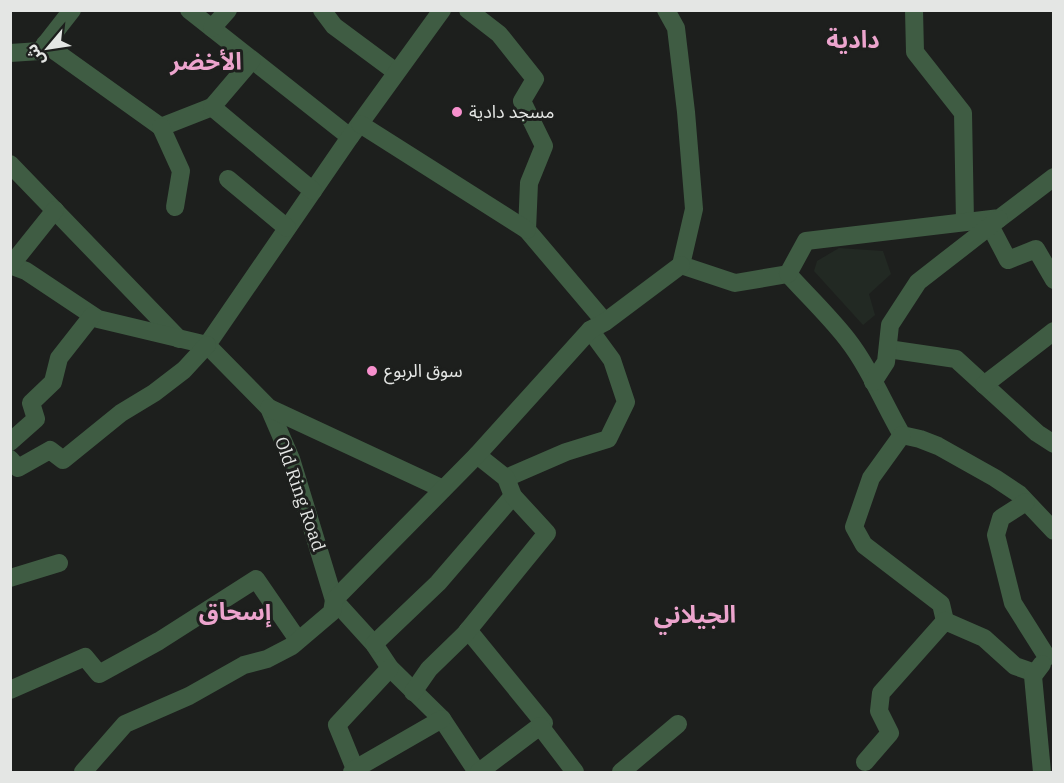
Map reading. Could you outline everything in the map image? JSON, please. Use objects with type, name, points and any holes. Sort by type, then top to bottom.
[{"type":"street","points":[[10,53],[40,51],[72,10]]},
{"type":"street","points":[[189,10],[252,60],[355,130],[526,230],[597,326],[612,360],[626,402],[608,440],[566,452],[506,478]]},
{"type":"street","points":[[212,28],[228,10]]},
{"type":"street","points":[[322,10],[334,26],[396,72]]},
{"type":"street","points":[[11,461],[18,468],[50,450],[63,459],[96,432],[184,370],[207,345],[355,130],[442,10]]},
{"type":"street","points":[[468,10],[500,34],[535,79],[522,101],[544,146],[529,183],[526,230]]},
{"type":"street","points":[[83,772],[125,724],[189,696],[244,665],[267,659],[292,646],[332,612],[334,600],[477,454],[597,326],[681,265],[694,209],[676,28],[666,10]]},
{"type":"street","points":[[914,10],[915,52],[963,113],[965,222]]},
{"type":"street","points":[[45,44],[161,127],[181,171],[175,207]]},
{"type":"street","points":[[161,127],[212,107],[252,60]]},
{"type":"street","points":[[212,107],[313,191]]},
{"type":"street","points":[[10,164],[179,339]]},
{"type":"street","points":[[873,382],[886,362],[890,325],[918,282],[993,221],[1053,177]]},
{"type":"street","points":[[228,179],[287,228]]},
{"type":"street","points":[[55,210],[11,265],[26,271],[98,319],[207,345]]},
{"type":"street","points":[[788,274],[806,241],[965,222],[993,221]]},
{"type":"street","points":[[993,221],[1008,260],[1036,249],[1051,269]]},
{"type":"street","points":[[681,265],[735,283],[788,274]]},
{"type":"street","points":[[788,274],[847,339],[868,370],[902,435],[939,446],[995,478],[1019,494],[1053,531]]},
{"type":"street","points":[[10,442],[36,419],[31,403],[53,382],[59,358],[92,316]]},
{"type":"street","points":[[984,385],[1053,331]]},
{"type":"street","name":"Old Ring Road","points":[[207,345],[269,408],[291,459],[334,600],[374,644],[390,668],[442,719],[478,772]]},
{"type":"street","points":[[888,349],[956,359],[1053,444]]},
{"type":"street","points":[[269,408],[442,489]]},
{"type":"street","points":[[902,435],[871,478],[854,527],[864,545],[941,604],[945,621]]},
{"type":"street","points":[[413,692],[429,669],[468,630],[547,533],[513,496],[506,478],[477,454]]},
{"type":"street","points":[[374,644],[438,584],[513,496]]},
{"type":"street","points":[[1026,502],[1001,518],[996,535],[1013,603],[1050,653],[1033,676],[1042,772]]},
{"type":"street","points":[[10,578],[58,563]]},
{"type":"street","points":[[10,690],[85,657],[99,674],[159,641],[256,579],[298,640]]},
{"type":"street","points":[[945,621],[984,638],[1015,666],[1035,673]]},
{"type":"street","points":[[865,762],[890,733],[879,711],[881,693],[945,621]]},
{"type":"street","points":[[468,630],[542,724],[575,772]]},
{"type":"street","points":[[390,668],[337,725],[353,771],[442,719]]},
{"type":"street","points":[[1035,693],[1053,702]]},
{"type":"street","points":[[478,772],[542,724]]},
{"type":"street","points":[[621,772],[678,724]]},
{"type":"shaded area","points":[[839,248],[883,251],[891,274],[869,294],[875,315],[863,325],[814,271],[817,261]]},
{"type":"place","name":"مسجد دادية","points":[[457,112]]},
{"type":"place","name":"سوق الربوع","points":[[372,371]]},
{"type":"district","name":"دادية","points":[[853,40]]},
{"type":"district","name":"الأخضر","points":[[206,62]]},
{"type":"district","name":"إسحاق","points":[[235,612]]},
{"type":"district","name":"الجيلاني","points":[[695,615]]}]
